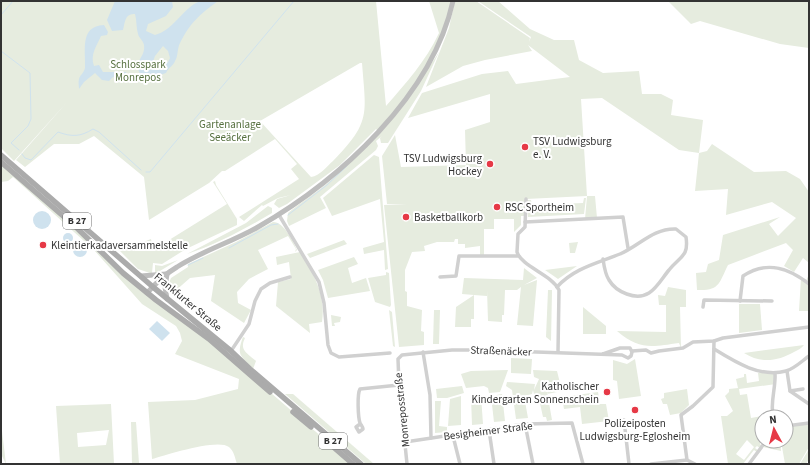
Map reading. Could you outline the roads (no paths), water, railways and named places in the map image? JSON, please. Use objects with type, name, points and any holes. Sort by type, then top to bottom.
[{"type":"main road","points":[[147,293],[167,274],[190,260],[240,237],[279,215],[302,200],[340,170],[386,122],[406,97],[436,51],[447,23],[453,1]]},
{"type":"main road","name":"Frankfurter Straße","points":[[1,155],[168,299],[354,464]]},
{"type":"main road","name":"Frankfurter Straße","points":[[1,162],[77,228],[111,262],[147,293],[250,369],[361,464]]},
{"type":"main road","points":[[141,276],[167,274]]},
{"type":"main road","points":[[167,274],[165,287],[168,299]]},
{"type":"street","points":[[518,256],[518,234],[524,228],[526,199]]},
{"type":"street","points":[[279,215],[319,282],[324,302],[328,345],[331,353],[339,357],[390,353]]},
{"type":"street","points":[[525,222],[623,217],[628,248]]},
{"type":"street","points":[[557,286],[584,267],[603,259],[621,253],[651,235],[669,229],[676,229],[683,233],[686,237],[688,248],[684,255],[650,292],[645,295],[633,296],[620,291],[608,279],[603,259]]},
{"type":"street","points":[[440,277],[456,276],[459,256],[518,256],[557,286],[560,295],[558,352]]},
{"type":"street","points":[[740,301],[744,276],[772,266],[781,268],[809,284]]},
{"type":"street","points":[[229,353],[249,324],[255,301],[261,289],[270,283],[290,277]]},
{"type":"street","points":[[703,307],[704,300],[772,301]]},
{"type":"street","name":"Straßenäcker","points":[[603,354],[624,348],[628,348],[632,351],[646,350],[651,353],[683,348],[693,342],[714,341],[723,338],[809,327]]},
{"type":"street","points":[[687,460],[681,414],[693,406],[713,387],[714,341]]},
{"type":"street","points":[[622,354],[624,348]]},
{"type":"street","points":[[714,349],[751,368],[775,373],[787,371],[809,356]]},
{"type":"street","name":"Straßenäcker","points":[[400,356],[423,352],[452,350],[622,354],[628,358],[631,356],[632,351]]},
{"type":"street","points":[[423,352],[430,395],[431,438]]},
{"type":"street","name":"Monreposstraße","points":[[400,356],[398,362],[399,385],[407,464]]},
{"type":"street","points":[[787,371],[790,390],[809,404]]},
{"type":"street","points":[[772,409],[771,404],[776,387],[775,373]]},
{"type":"street","points":[[360,424],[358,398],[360,389],[399,385]]},
{"type":"street","points":[[790,390],[803,389]]},
{"type":"street","points":[[624,420],[629,464]]},
{"type":"street","name":"Besigheimer Straße","points":[[405,442],[525,424],[572,423],[583,464]]},
{"type":"street","points":[[794,425],[809,423]]},
{"type":"street","points":[[525,424],[533,464]]},
{"type":"street","points":[[489,430],[494,464]]},
{"type":"street","points":[[453,436],[460,464]]},
{"type":"street","points":[[749,464],[760,449]]},
{"type":"street","points":[[651,464],[687,460],[694,464]]},
{"type":"water","points":[[115,1],[172,1],[173,7],[166,16],[148,24],[146,31],[155,35],[168,28],[196,3],[204,1],[218,1],[206,10],[192,24],[179,45],[177,57],[166,73],[151,78],[143,78],[138,68],[139,60],[143,54],[144,45],[138,34],[135,14],[127,17],[123,30],[112,31],[107,20]],"holes":[[[163,46],[168,51],[170,58],[168,62],[150,70],[155,56]]]},
{"type":"water","points":[[104,25],[108,32],[107,35],[101,36],[96,47],[93,55],[94,66],[99,65],[103,72],[126,72],[127,79],[113,77],[109,81],[102,80],[95,73],[84,82],[79,89],[79,79],[85,68],[85,47],[87,35],[96,26]]},
{"type":"water","points":[[38,211],[46,211],[51,216],[49,227],[46,229],[38,229],[33,224],[33,216]]},
{"type":"water","points":[[68,233],[73,238],[68,243],[63,238]]},
{"type":"water","points":[[80,243],[85,245],[87,250],[85,255],[80,257],[75,255],[73,250],[75,245]]},
{"type":"water","points":[[157,321],[170,333],[162,341],[149,329]]},
{"type":"waterway","points":[[1,15],[13,1]]},
{"type":"waterway","points":[[146,172],[150,172],[294,1]]},
{"type":"waterway","points":[[1,51],[30,73],[31,119],[28,126],[11,143],[19,150]]},
{"type":"waterway","points":[[22,154],[25,158],[31,160],[58,132],[68,135],[80,135],[93,129],[99,132],[141,170]]},
{"type":"waterway","points":[[288,215],[327,185],[347,166]]},
{"type":"waterway","points":[[229,248],[271,225],[278,224]]},
{"type":"waterway","points":[[188,265],[203,258]]},
{"type":"place","name":"TSV Ludwigsburg e. V.","points":[[525,147]]},
{"type":"place","name":"TSV Ludwigsburg Hockey","points":[[490,164]]},
{"type":"place","name":"RSC Sportheim","points":[[497,207]]},
{"type":"place","name":"Basketballkorb","points":[[406,217]]},
{"type":"place","name":"Kleintierkadaversammelstelle","points":[[43,245]]},
{"type":"place","name":"Katholischer Kindergarten Sonnenschein","points":[[607,392]]},
{"type":"place","name":"Polizeiposten Ludwigsburg-Eglosheim","points":[[635,410]]},
{"type":"park label","name":"Schlosspark Monrepos","points":[[138,70]]},
{"type":"park label","name":"Gartenanlage Seeäcker","points":[[230,130]]}]
